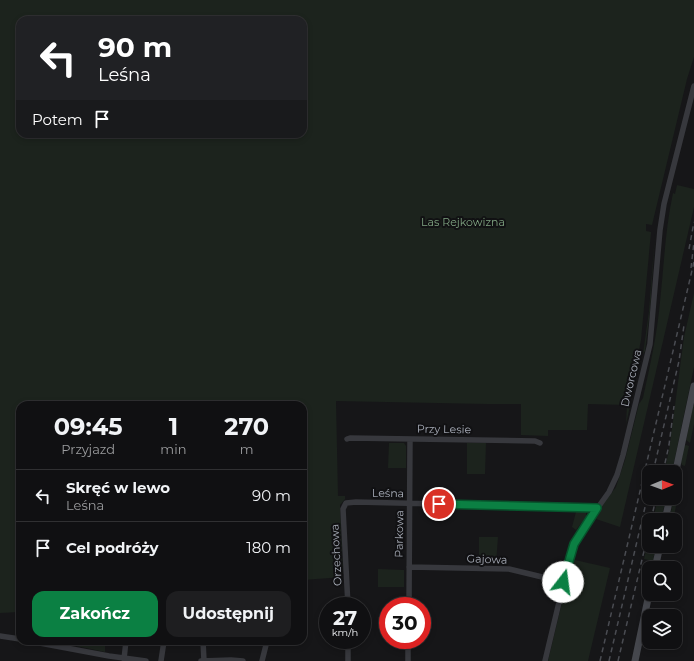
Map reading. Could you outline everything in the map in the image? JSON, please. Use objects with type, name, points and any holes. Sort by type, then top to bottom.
[{"type":"main road","points":[[677,465],[694,386]]},
{"type":"main road","points":[[635,661],[648,601]]},
{"type":"street","name":"Dworcowa","points":[[545,661],[563,582],[574,544],[609,492],[620,466],[645,368],[652,322],[660,230],[664,204],[694,86]]},
{"type":"street","name":"Przy Lesie","points":[[347,439],[535,440],[540,443]]},
{"type":"street","name":"Parkowa","points":[[409,597],[410,439]]},
{"type":"street","name":"Leśna","points":[[346,503],[410,503],[597,508]]},
{"type":"street","name":"Orzechowa","points":[[346,503],[343,509],[348,597]]},
{"type":"street","name":"Gajowa","points":[[409,567],[509,569],[563,582]]},
{"type":"street","points":[[0,636],[16,638]]},
{"type":"street","points":[[50,645],[124,659],[146,661]]},
{"type":"street","points":[[124,659],[126,645]]},
{"type":"street","points":[[161,661],[163,645]]},
{"type":"street","points":[[203,645],[202,661],[243,661]]},
{"type":"street","points":[[262,661],[266,645]]},
{"type":"street","points":[[348,649],[348,661]]},
{"type":"street","points":[[408,649],[408,661]]},
{"type":"green space","name":"Las Rejkowizna","points":[[0,0],[694,0],[694,57],[687,79],[652,225],[646,224],[646,231],[651,232],[641,340],[628,405],[630,406],[626,424],[627,405],[588,404],[587,430],[548,430],[548,436],[521,435],[521,404],[336,401],[338,496],[345,496],[345,499],[340,505],[343,577],[307,580],[307,401],[16,401],[16,612],[0,613]]},
{"type":"green space","points":[[677,185],[694,189],[694,207],[620,527],[596,519],[601,507],[616,487],[625,460],[639,404],[643,398],[657,326],[670,207],[673,193],[675,194]]},
{"type":"green space","points":[[655,234],[650,311],[645,351],[643,354],[649,311]]},
{"type":"green space","points":[[694,293],[694,367],[673,465],[666,465],[669,451],[684,337]]},
{"type":"green space","points":[[694,405],[694,424],[690,443],[686,440]]},
{"type":"green space","points":[[389,443],[404,443],[406,446],[406,468],[388,468]]},
{"type":"green space","points":[[467,443],[486,443],[485,474],[467,474]]},
{"type":"green space","points":[[684,446],[689,446],[685,466],[681,463]]},
{"type":"green space","points":[[656,505],[664,505],[663,513],[655,513]]},
{"type":"green space","points":[[672,505],[676,505],[675,513],[671,513]]},
{"type":"green space","points":[[576,512],[586,512],[586,517],[576,530],[572,527]]},
{"type":"green space","points":[[479,537],[498,537],[496,564],[479,563]]},
{"type":"green space","points":[[645,553],[655,553],[653,561],[644,559]]},
{"type":"green space","points":[[575,560],[610,568],[588,661],[548,661],[571,565]]},
{"type":"green space","points":[[378,569],[404,570],[404,587],[378,587]]},
{"type":"green space","points":[[71,645],[105,645],[105,652]]},
{"type":"railway","points":[[689,249],[694,222]]},
{"type":"railway","points":[[691,268],[694,242]]},
{"type":"railway","points":[[600,661],[694,262]]},
{"type":"railway","points":[[655,465],[679,361],[684,325]]},
{"type":"railway","points":[[665,465],[669,445],[674,406]]},
{"type":"railway","points":[[609,661],[645,505]]},
{"type":"railway","points":[[653,513],[654,505]]},
{"type":"railway","points":[[618,661],[644,553]]},
{"type":"route","points":[[439,504],[597,508],[579,534],[572,548],[563,582]]}]
